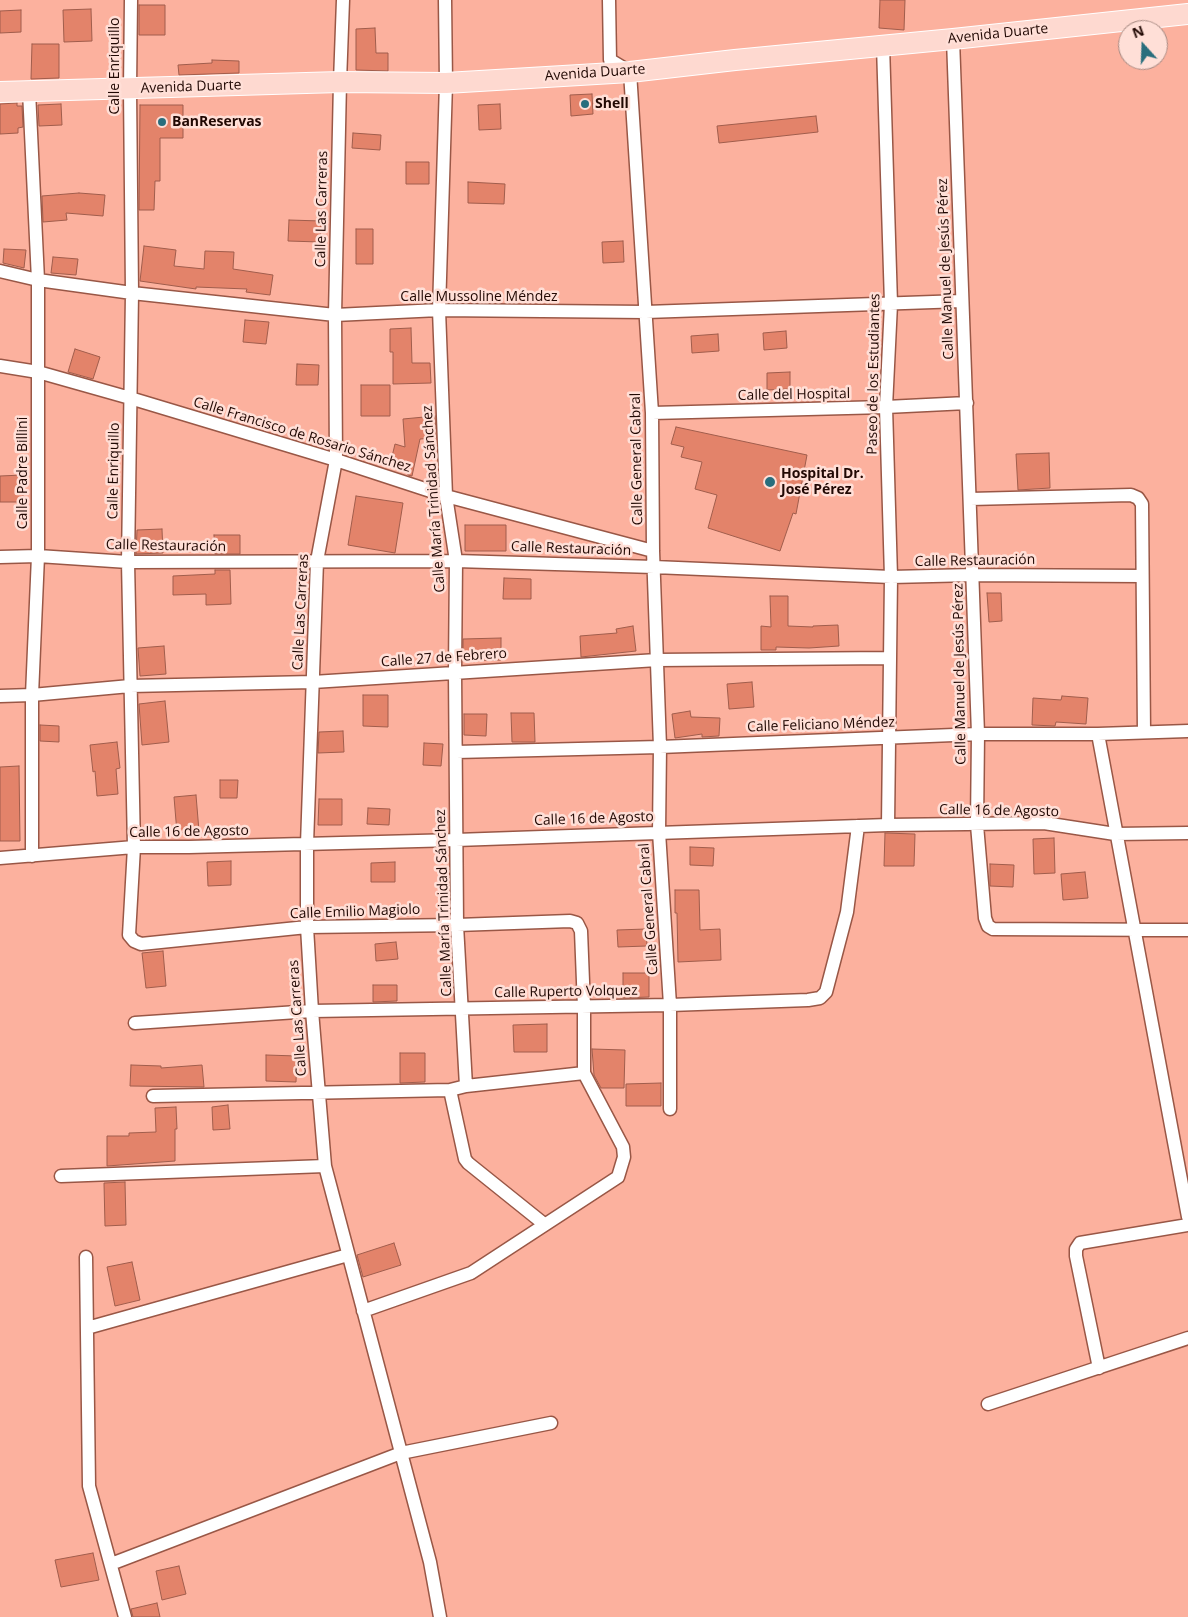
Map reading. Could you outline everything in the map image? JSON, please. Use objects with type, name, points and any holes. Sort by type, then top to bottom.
[{"type":"main road","name":"Avenida Duarte","points":[[0,92],[340,82],[446,83],[630,72],[882,45],[953,40],[1188,14]]},
{"type":"street","name":"Calle Enriquillo","points":[[131,0],[132,293],[128,562],[134,847],[129,935],[134,941]]},
{"type":"street","name":"Calle Las Carreras","points":[[343,0],[335,315],[336,460],[317,561],[306,844],[307,927],[312,1011],[325,1166],[430,1562],[440,1617]]},
{"type":"street","name":"Calle María Trinidad Sánchez","points":[[445,0],[446,83],[439,310],[446,496],[456,561],[457,924],[466,1086]]},
{"type":"street","points":[[609,0],[610,60],[630,72]]},
{"type":"street","name":"Calle Manuel de Jesús Pérez","points":[[953,40],[978,734],[977,825],[985,918],[988,926],[993,929],[1188,930]]},
{"type":"street","name":"Paseo de los Estudiantes","points":[[882,45],[891,304],[886,407],[891,577],[888,824]]},
{"type":"street","name":"Calle General Cabral","points":[[630,72],[652,413],[653,551],[660,746],[659,832],[670,1005],[670,1109]]},
{"type":"street","name":"Calle Padre Billini","points":[[29,91],[38,280],[38,556],[32,695],[32,856]]},
{"type":"street","name":"Calle Mussoline Méndez","points":[[0,271],[38,280],[132,293],[335,315],[439,310],[646,312],[962,301]]},
{"type":"street","name":"Calle Francisco de Rosario Sánchez","points":[[0,366],[38,372],[130,398],[336,460],[446,496],[653,551]]},
{"type":"street","name":"Calle del Hospital","points":[[652,413],[967,403]]},
{"type":"street","points":[[970,499],[1131,495],[1138,498],[1142,504],[1144,732]]},
{"type":"street","name":"Calle Restauración","points":[[0,557],[38,556],[128,562],[456,561],[891,577],[973,575],[1142,576]]},
{"type":"street","name":"Calle 27 de Febrero","points":[[0,696],[130,686],[313,682],[455,671],[657,660],[890,658]]},
{"type":"street","name":"Calle Feliciano Méndez","points":[[456,752],[978,734],[1098,734],[1188,731]]},
{"type":"street","points":[[1098,734],[1188,1217]]},
{"type":"street","name":"Calle 16 de Agosto","points":[[0,858],[134,847],[456,840],[888,824],[1044,824],[1116,834],[1188,834]]},
{"type":"street","name":"Calle Ruperto Volquez","points":[[134,1024],[312,1011],[670,1005],[820,998],[826,992],[847,912],[858,826]]},
{"type":"street","name":"Calle Emilio Magiolo","points":[[134,941],[140,944],[307,927],[570,921],[577,923],[581,930],[584,1007]]},
{"type":"street","points":[[363,1311],[471,1273],[618,1177],[624,1157],[623,1147],[584,1074],[584,1007]]},
{"type":"street","points":[[153,1096],[450,1090],[466,1086],[584,1074]]},
{"type":"street","points":[[450,1090],[465,1159],[544,1224]]},
{"type":"street","points":[[61,1176],[325,1166]]},
{"type":"street","points":[[1099,1368],[1076,1249],[1080,1243],[1188,1225]]},
{"type":"street","points":[[87,1328],[348,1255]]},
{"type":"street","points":[[86,1257],[89,1486],[125,1617]]},
{"type":"street","points":[[988,1404],[1188,1338]]},
{"type":"street","points":[[111,1564],[400,1453],[551,1424]]},
{"type":"building","points":[[880,0],[905,0],[904,30],[879,28]]},
{"type":"building","points":[[139,5],[165,5],[165,35],[139,35]]},
{"type":"building","points":[[91,9],[92,41],[64,42],[63,10]]},
{"type":"building","points":[[21,10],[21,32],[0,33],[0,11]]},
{"type":"building","points":[[375,28],[376,53],[388,53],[388,71],[356,70],[356,29]]},
{"type":"building","points":[[32,44],[59,44],[59,78],[31,79]]},
{"type":"building","points":[[212,60],[239,61],[239,73],[179,75],[178,65],[212,63]]},
{"type":"building","points":[[592,94],[593,114],[571,116],[570,95]]},
{"type":"building","points":[[17,103],[17,106],[22,106],[23,127],[18,128],[18,133],[0,134],[0,104]]},
{"type":"building","points":[[61,104],[62,125],[39,126],[38,105]]},
{"type":"building","points":[[500,104],[501,129],[479,130],[478,105]]},
{"type":"building","points":[[140,105],[183,105],[183,138],[160,138],[160,181],[155,181],[154,210],[139,210]]},
{"type":"building","points":[[816,116],[818,132],[719,143],[717,126]]},
{"type":"building","points":[[353,133],[381,135],[380,150],[352,148]]},
{"type":"building","points":[[406,162],[429,162],[429,184],[406,184]]},
{"type":"building","points":[[468,182],[505,184],[504,204],[468,203]]},
{"type":"building","points":[[79,193],[105,195],[103,216],[66,213],[67,220],[43,222],[42,196]]},
{"type":"building","points":[[289,220],[321,221],[320,242],[288,241]]},
{"type":"building","points":[[356,229],[373,229],[373,264],[356,264]]},
{"type":"building","points":[[623,241],[624,262],[603,263],[602,242]]},
{"type":"building","points":[[144,246],[176,250],[174,266],[204,269],[205,251],[234,252],[233,269],[273,275],[270,295],[246,292],[247,289],[196,287],[196,289],[140,281]]},
{"type":"building","points":[[4,249],[26,250],[24,268],[3,263]]},
{"type":"building","points":[[53,257],[78,259],[76,275],[51,273]]},
{"type":"building","points":[[245,320],[269,322],[266,344],[243,342]]},
{"type":"building","points":[[411,328],[412,363],[430,363],[431,383],[393,384],[393,352],[390,352],[390,329]]},
{"type":"building","points":[[786,331],[787,348],[764,350],[763,333]]},
{"type":"building","points":[[718,334],[719,351],[692,353],[691,336]]},
{"type":"building","points":[[75,349],[100,357],[93,379],[68,372]]},
{"type":"building","points":[[297,364],[319,365],[318,385],[296,385]]},
{"type":"building","points":[[790,372],[790,389],[767,390],[767,373]]},
{"type":"building","points":[[361,385],[390,385],[390,416],[361,416]]},
{"type":"building","points":[[435,416],[436,438],[420,439],[412,476],[408,475],[408,469],[390,465],[395,444],[405,447],[403,419]]},
{"type":"building","points":[[676,427],[807,455],[796,514],[793,513],[780,551],[708,528],[717,495],[695,489],[702,462],[681,457],[684,447],[671,444]]},
{"type":"building","points":[[1049,453],[1050,488],[1018,490],[1016,454]]},
{"type":"building","points":[[23,475],[23,502],[0,502],[0,476]]},
{"type":"building","points":[[356,496],[403,503],[395,553],[348,545]]},
{"type":"building","points":[[465,525],[506,525],[506,551],[465,551]]},
{"type":"building","points":[[162,529],[163,553],[136,554],[137,530]]},
{"type":"building","points":[[214,535],[240,535],[240,554],[215,554]]},
{"type":"building","points":[[215,570],[230,570],[231,604],[206,605],[206,594],[173,595],[173,576],[215,574]]},
{"type":"building","points":[[504,578],[531,579],[531,599],[503,599]]},
{"type":"building","points":[[987,593],[1001,593],[1002,621],[989,622]]},
{"type":"building","points":[[770,596],[788,596],[788,626],[838,625],[839,646],[809,648],[776,647],[776,650],[761,650],[761,626],[771,627]]},
{"type":"building","points":[[633,626],[636,651],[581,657],[580,636],[617,633],[616,629]]},
{"type":"building","points":[[501,638],[501,660],[463,661],[463,639]]},
{"type":"building","points":[[164,646],[166,674],[140,676],[138,648]]},
{"type":"building","points":[[752,682],[754,707],[729,709],[727,684]]},
{"type":"building","points":[[363,695],[388,695],[388,727],[363,726]]},
{"type":"building","points":[[1062,696],[1088,698],[1086,724],[1056,722],[1055,726],[1032,725],[1033,698],[1061,700]]},
{"type":"building","points":[[165,701],[169,742],[142,745],[139,704]]},
{"type":"building","points":[[690,711],[691,717],[720,718],[719,736],[702,737],[702,734],[675,738],[672,714]]},
{"type":"building","points":[[511,713],[534,713],[535,742],[512,742]]},
{"type":"building","points":[[464,714],[487,714],[486,736],[464,735]]},
{"type":"building","points":[[40,725],[59,726],[59,742],[40,741]]},
{"type":"building","points":[[343,731],[344,752],[318,753],[319,732]]},
{"type":"building","points":[[117,742],[120,768],[116,769],[118,794],[97,796],[90,745]]},
{"type":"building","points":[[424,743],[443,744],[441,766],[423,765]]},
{"type":"building","points":[[19,766],[20,841],[0,841],[0,767]]},
{"type":"building","points":[[220,780],[238,780],[237,798],[220,798]]},
{"type":"building","points":[[196,795],[199,831],[177,833],[174,797]]},
{"type":"building","points":[[319,799],[342,799],[342,825],[318,825]]},
{"type":"building","points":[[368,808],[390,809],[389,825],[367,824]]},
{"type":"building","points":[[885,833],[915,834],[914,866],[884,866]]},
{"type":"building","points":[[1054,838],[1055,873],[1034,874],[1033,839]]},
{"type":"building","points":[[690,847],[714,848],[713,866],[690,865]]},
{"type":"building","points":[[231,861],[231,885],[208,886],[207,862]]},
{"type":"building","points":[[395,862],[395,882],[371,882],[371,863]]},
{"type":"building","points":[[990,864],[1014,865],[1013,887],[990,886]]},
{"type":"building","points":[[1085,872],[1088,898],[1063,900],[1061,874]]},
{"type":"building","points":[[675,890],[699,890],[700,930],[720,929],[721,960],[678,962]]},
{"type":"building","points":[[646,929],[647,946],[618,947],[617,930]]},
{"type":"building","points":[[396,942],[398,959],[376,961],[375,944]]},
{"type":"building","points":[[163,951],[166,986],[146,988],[142,953]]},
{"type":"building","points":[[623,973],[649,973],[649,997],[623,998]]},
{"type":"building","points":[[373,985],[397,985],[397,1001],[373,1002]]},
{"type":"building","points":[[547,1024],[547,1052],[514,1052],[513,1025]]},
{"type":"building","points":[[592,1049],[625,1050],[624,1088],[601,1088],[594,1075]]},
{"type":"building","points":[[400,1053],[425,1053],[425,1082],[400,1083]]},
{"type":"building","points":[[266,1055],[297,1056],[296,1082],[266,1081]]},
{"type":"building","points":[[131,1065],[161,1066],[161,1068],[202,1065],[204,1087],[130,1086]]},
{"type":"building","points":[[661,1083],[661,1106],[626,1106],[626,1084]]},
{"type":"building","points":[[228,1105],[230,1129],[213,1130],[212,1107]]},
{"type":"building","points":[[176,1107],[175,1161],[107,1166],[107,1136],[129,1136],[129,1133],[156,1132],[155,1108]]},
{"type":"building","points":[[125,1182],[126,1225],[105,1226],[104,1183]]},
{"type":"building","points":[[394,1243],[401,1265],[363,1277],[357,1255]]},
{"type":"building","points":[[132,1262],[140,1300],[115,1306],[107,1267]]},
{"type":"building","points":[[93,1553],[99,1580],[61,1587],[55,1560]]},
{"type":"building","points":[[179,1566],[186,1594],[162,1600],[156,1571]]},
{"type":"building","points":[[157,1603],[160,1617],[133,1617],[131,1609]]},
{"type":"place","name":"Shell","points":[[585,104]]},
{"type":"place","name":"BanReservas","points":[[162,122]]},
{"type":"place","name":"Hospital Dr. José Pérez","points":[[770,482]]}]
